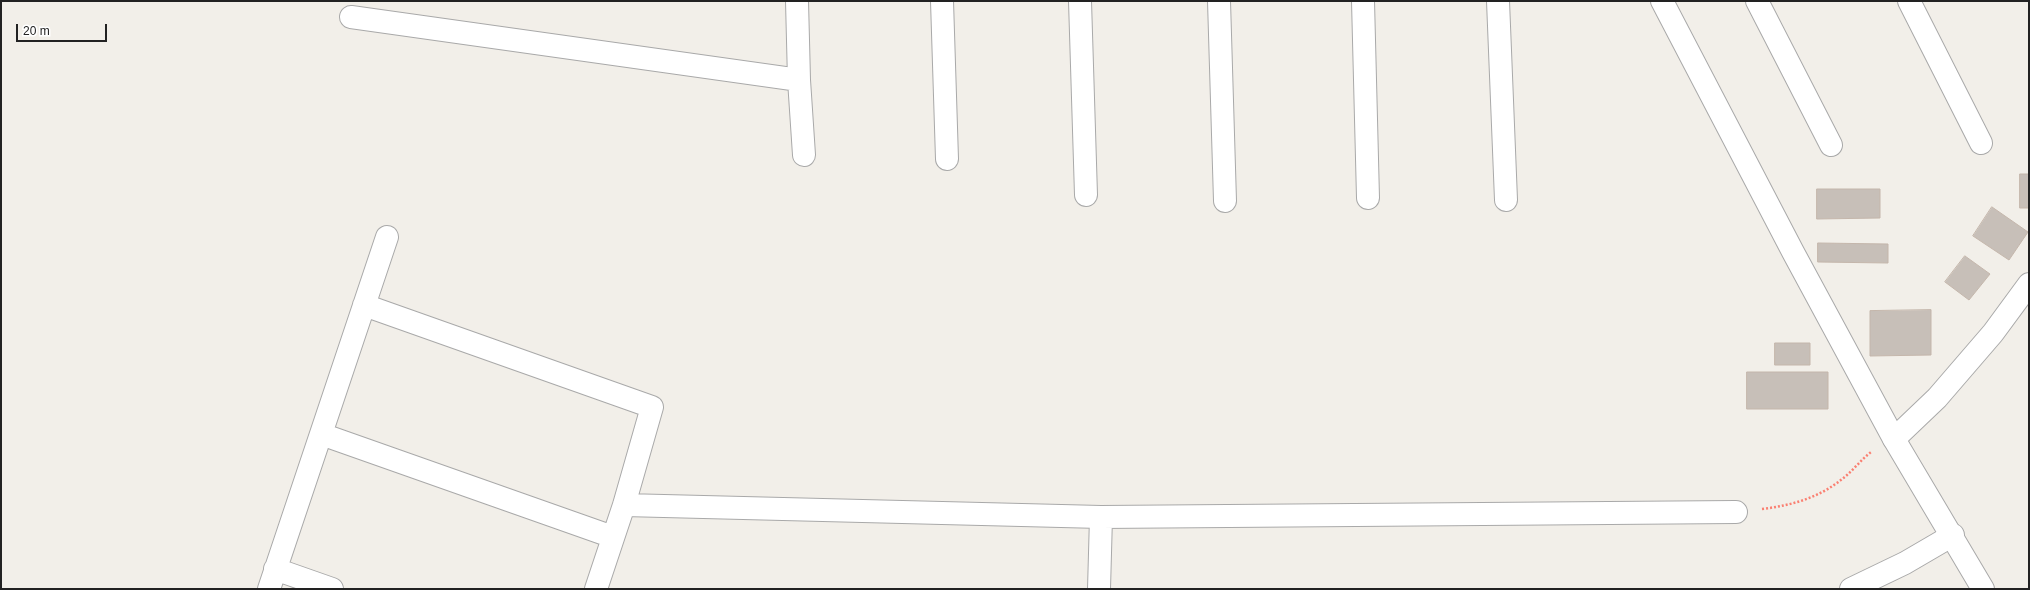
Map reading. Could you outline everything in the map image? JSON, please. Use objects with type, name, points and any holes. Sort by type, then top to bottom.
[{"type":"street","points":[[797,1],[799,80],[804,155]]},
{"type":"street","points":[[942,1],[948,159]]},
{"type":"street","points":[[1080,1],[1086,195]]},
{"type":"street","points":[[1219,1],[1225,201]]},
{"type":"street","points":[[1363,1],[1368,198]]},
{"type":"street","points":[[1498,1],[1506,200]]},
{"type":"street","points":[[1662,1],[1789,245],[1894,439],[1984,589]]},
{"type":"street","points":[[1757,1],[1831,145]]},
{"type":"street","points":[[1909,1],[1981,143]]},
{"type":"street","points":[[351,17],[799,80]]},
{"type":"street","points":[[269,589],[387,237]]},
{"type":"street","points":[[1894,439],[1937,398],[1993,334],[2029,284]]},
{"type":"street","points":[[364,305],[652,407],[624,505],[596,589]]},
{"type":"street","points":[[321,434],[613,537]]},
{"type":"street","points":[[624,505],[1101,517],[1736,512]]},
{"type":"street","points":[[1099,589],[1101,517]]},
{"type":"street","points":[[1851,589],[1905,563],[1952,535]]},
{"type":"street","points":[[276,569],[332,589]]},
{"type":"path","points":[[1736,512],[1781,507],[1812,499],[1846,476],[1870,452],[1894,439]]},
{"type":"building","points":[[2020,174],[2029,174],[2029,208],[2020,208]]},
{"type":"building","points":[[1817,189],[1880,189],[1880,218],[1817,219]]},
{"type":"building","points":[[1992,207],[2028,232],[2009,260],[1973,236]]},
{"type":"building","points":[[1818,243],[1888,244],[1888,263],[1818,262]]},
{"type":"building","points":[[1965,256],[1990,274],[1969,300],[1945,282]]},
{"type":"building","points":[[1931,310],[1931,355],[1870,356],[1870,311]]},
{"type":"building","points":[[1775,343],[1810,343],[1810,365],[1775,365]]},
{"type":"building","points":[[1747,372],[1828,372],[1828,409],[1747,409]]}]
